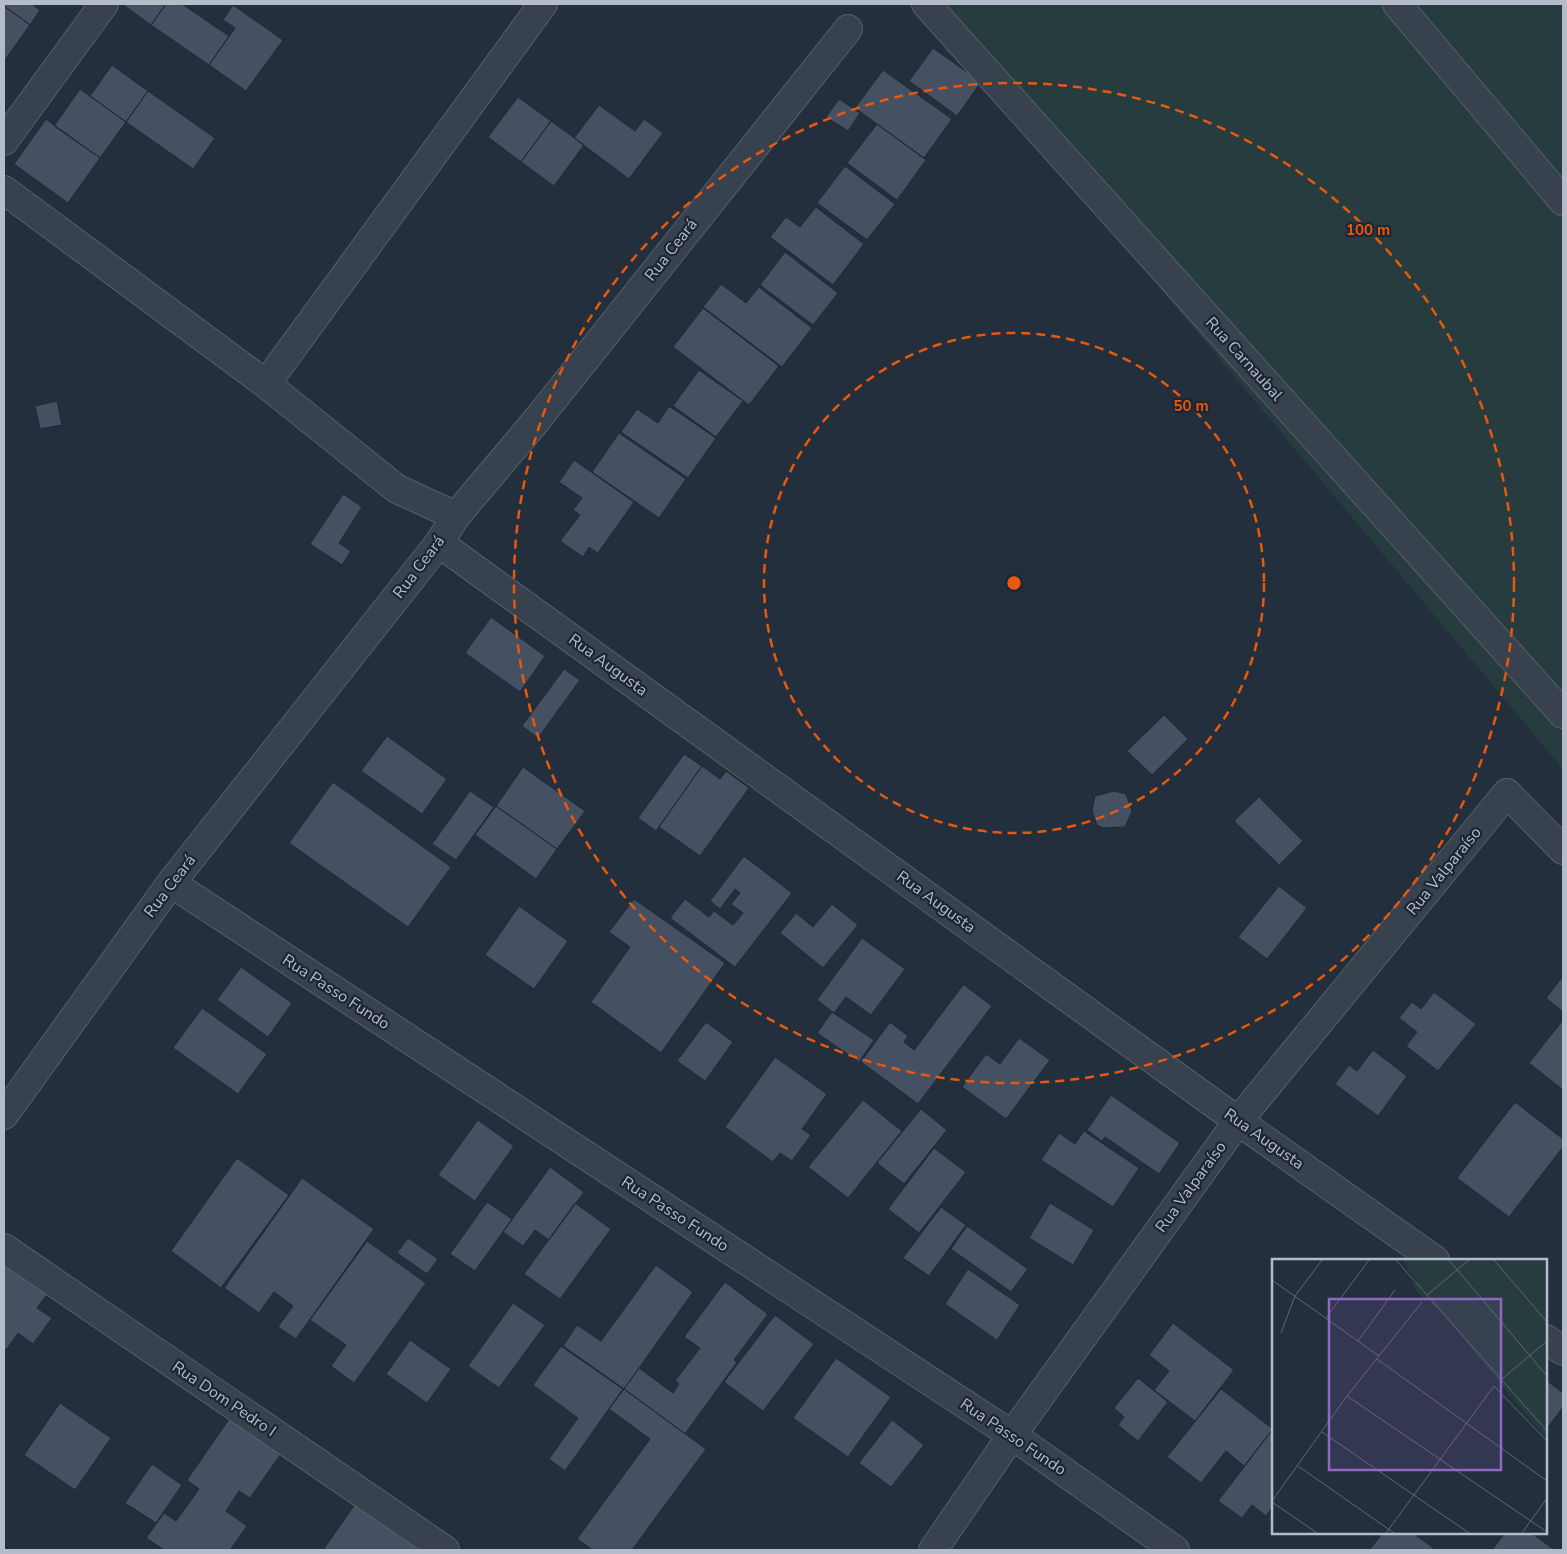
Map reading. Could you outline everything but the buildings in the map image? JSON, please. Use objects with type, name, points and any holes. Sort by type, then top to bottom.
[{"type":"street","points":[[4,141],[104,4]]},
{"type":"street","points":[[266,384],[543,4]]},
{"type":"street","name":"Rua Carnaubal","points":[[926,4],[1563,714]]},
{"type":"street","points":[[1397,4],[1563,202]]},
{"type":"street","name":"Rua Ceará","points":[[4,1115],[170,883],[438,543],[456,516],[536,421],[848,29]]},
{"type":"street","points":[[4,190],[266,384],[397,489],[456,516]]},
{"type":"street","name":"Rua Augusta","points":[[438,543],[1238,1121],[1434,1259]]},
{"type":"street","name":"Rua Valparaíso","points":[[933,1550],[1012,1435],[1238,1121],[1508,793],[1563,850]]},
{"type":"street","name":"Rua Passo Fundo","points":[[170,883],[1012,1435],[1175,1550]]},
{"type":"street","name":"Rua Dom Pedro I","points":[[4,1248],[444,1550]]},
{"type":"street","points":[[1547,1340],[1563,1351]]},
{"type":"green space","points":[[914,4],[1563,4],[1563,769],[995,91],[947,52]]}]
